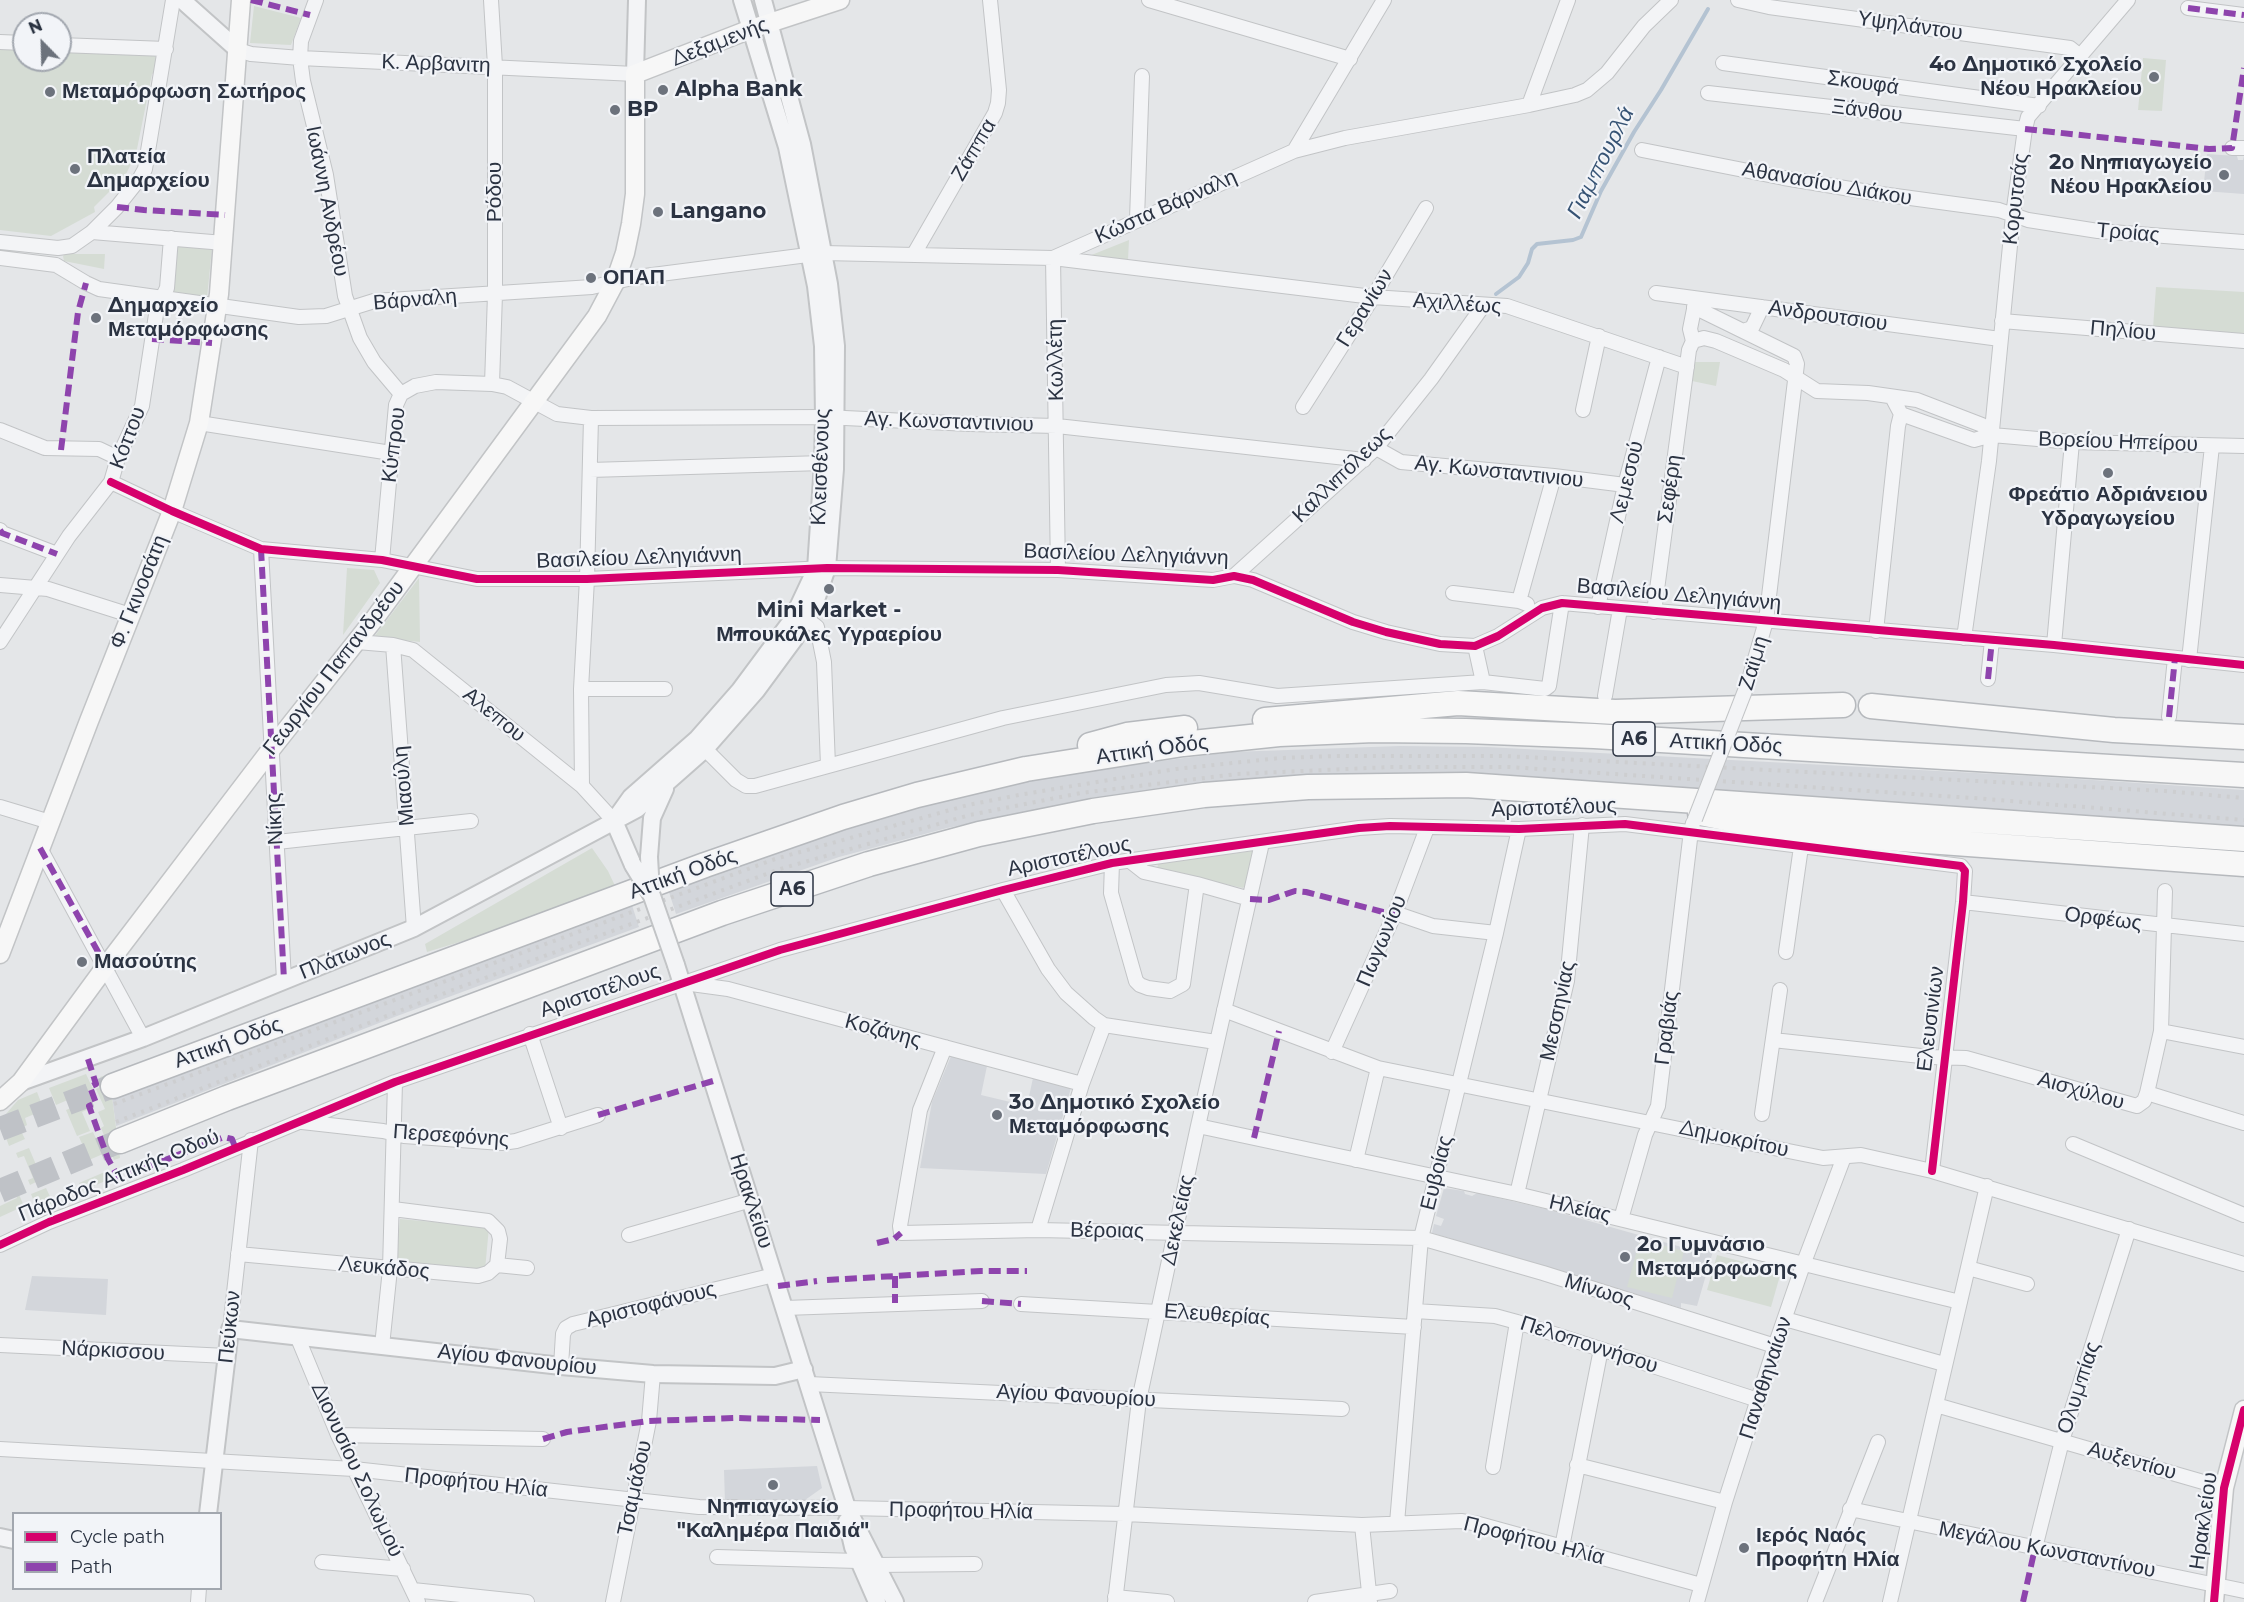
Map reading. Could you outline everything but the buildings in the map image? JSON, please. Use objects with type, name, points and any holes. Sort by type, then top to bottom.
[{"type":"highway","points":[[1026,769],[1086,746],[1127,735],[1423,705],[1467,703],[1615,712],[1843,705]]},
{"type":"highway","points":[[1872,706],[2114,730],[2244,737]]},
{"type":"highway","name":"Αττική Οδός","points":[[113,1086],[694,869],[833,820],[917,795],[1026,769],[1183,744],[1279,734],[1374,730],[1594,736],[2244,775]]},
{"type":"highway","points":[[1466,785],[1597,803],[1664,807],[1817,833],[2244,864]]},
{"type":"highway","name":"Α6","points":[[120,1142],[227,1098],[722,913],[869,864],[980,834],[1093,811],[1204,795],[1308,787],[1466,785],[2244,839]]},
{"type":"main road","name":"Φ. Γκινοσάτη","points":[[0,954],[172,511],[199,423],[218,306],[241,0]]},
{"type":"main road","name":"Δεξαμενής","points":[[635,74],[751,29],[840,0]]},
{"type":"main road","name":"Γεωργίου Παπανδρέου","points":[[0,1101],[21,1082],[105,966],[272,748],[357,642],[597,316],[615,282],[625,253],[635,194],[635,74]]},
{"type":"main road","name":"Πλάτωνος","points":[[0,1089],[21,1082]]},
{"type":"main road","name":"Ηρακλείου","points":[[2214,1593],[2224,1488],[2240,1445],[2244,1410]]},
{"type":"street","points":[[0,242],[58,248],[72,246],[92,232],[127,196],[145,169],[173,0]]},
{"type":"street","points":[[182,0],[238,50]]},
{"type":"street","name":"Ιωάννη Ανδρέου","points":[[316,0],[301,41],[300,58],[303,81],[326,175],[345,296],[350,309]]},
{"type":"street","name":"Ρόδου","points":[[491,0],[495,66],[495,294],[492,384]]},
{"type":"street","name":"Γεωργίου Παπανδρέου","points":[[635,74],[637,0]]},
{"type":"street","name":"Κλεισθένους","points":[[741,0],[795,145]]},
{"type":"street","name":"Κλεισθένους","points":[[670,780],[705,749],[756,691],[795,638],[802,614],[821,569],[835,469],[817,253],[769,23],[762,0]]},
{"type":"street","name":"Ζάππα","points":[[914,254],[995,113],[998,103],[999,90],[990,0]]},
{"type":"street","points":[[1149,0],[1350,59]]},
{"type":"street","points":[[1294,151],[1384,0]]},
{"type":"street","points":[[1529,105],[1568,0]]},
{"type":"street","name":"Κώστα Βάρναλη","points":[[615,282],[817,253],[1053,258],[1294,151],[1345,138],[1529,105],[1575,95],[1587,90],[1607,73],[1644,26],[1671,0]]},
{"type":"street","name":"Υψηλάντου","points":[[1738,0],[1769,7],[2070,48],[2080,56]]},
{"type":"street","name":"Κορυτσάς","points":[[1964,638],[1992,435],[2013,215],[2028,117],[2128,0]]},
{"type":"street","points":[[2188,8],[2244,15]]},
{"type":"street","points":[[72,45],[166,49]]},
{"type":"street","name":"Κ. Αρβανιτη","points":[[238,50],[251,54],[300,58],[635,74]]},
{"type":"street","name":"Σκουφά","points":[[1723,63],[2039,106]]},
{"type":"street","points":[[1137,219],[1142,76]]},
{"type":"street","name":"Ξάνθου","points":[[1708,93],[2025,129]]},
{"type":"street","name":"Αθανασίου Διάκου","points":[[1642,150],[1784,178],[2000,210],[2013,215]]},
{"type":"street","name":"Γερανίων","points":[[1303,407],[1426,208]]},
{"type":"street","name":"Τροίας","points":[[2013,215],[2028,220],[2098,231],[2244,242]]},
{"type":"street","points":[[92,232],[224,243]]},
{"type":"street","name":"Κόττου","points":[[0,642],[57,554],[111,482],[118,458],[142,406],[157,308],[166,288],[171,238]]},
{"type":"street","points":[[0,258],[56,265],[58,248]]},
{"type":"street","name":"Αχιλλέως","points":[[1053,258],[1373,297],[1507,306],[1687,367]]},
{"type":"street","name":"Κωλλέτη","points":[[1053,258],[1058,570]]},
{"type":"street","name":"Βάρναλη","points":[[56,265],[99,289],[299,317],[326,316],[374,301],[592,287],[615,282]]},
{"type":"street","name":"Ανδρουτσιου","points":[[1656,293],[1695,303],[1762,307],[2000,339]]},
{"type":"street","points":[[1687,367],[1693,341],[1690,329],[1695,303],[1743,331],[1794,356],[1797,364],[1796,378]]},
{"type":"street","name":"Καλλιπόλεως","points":[[1234,576],[1376,448],[1431,379],[1483,306]]},
{"type":"street","points":[[1743,331],[1752,328],[1762,307]]},
{"type":"street","name":"Κύπρου","points":[[350,309],[360,338],[374,362],[401,394],[396,405],[382,560]]},
{"type":"street","name":"Πηλίου","points":[[2002,321],[2244,341]]},
{"type":"street","points":[[1583,410],[1599,336]]},
{"type":"street","points":[[1693,341],[1704,338],[1716,341],[1784,370],[1817,391],[1868,393],[1917,400],[1982,425],[1992,435],[1974,440],[1902,414],[1892,397]]},
{"type":"street","name":"Λεμεσού","points":[[1598,607],[1625,486],[1659,357]]},
{"type":"street","name":"Σεφέρη","points":[[1654,612],[1687,367]]},
{"type":"street","name":"Ζαϊμη","points":[[1693,825],[1748,683],[1766,621],[1796,378]]},
{"type":"street","name":"Αγ. Κωνσταντινιου","points":[[401,394],[415,386],[436,382],[492,384],[507,387],[557,414],[591,418],[830,417],[1057,426],[1364,460]]},
{"type":"street","points":[[1876,631],[1898,426],[1902,414]]},
{"type":"street","name":"Κλεισθένους","points":[[821,569],[823,463],[830,417]]},
{"type":"street","points":[[582,786],[581,689],[587,579],[591,418]]},
{"type":"street","points":[[199,423],[391,453]]},
{"type":"street","points":[[0,430],[45,448],[99,449],[118,458]]},
{"type":"street","name":"Βορείου Ηπείρου","points":[[1992,435],[2072,442],[2244,446]]},
{"type":"street","points":[[2054,645],[2072,442]]},
{"type":"street","points":[[2189,660],[2212,446]]},
{"type":"street","name":"Αγ. Κωνσταντινιου","points":[[1376,448],[1401,462],[1554,476],[1625,486]]},
{"type":"street","points":[[590,470],[823,463]]},
{"type":"street","points":[[1519,601],[1554,476]]},
{"type":"street","name":"Βασιλείου Δεληγιάννη","points":[[111,482],[261,549],[382,560],[477,579],[587,579],[821,569],[1058,570],[1213,580],[1234,576],[1253,580],[1353,622],[1440,645],[1475,646],[1498,636],[1536,611],[1563,603],[2054,645],[2244,665]]},
{"type":"street","points":[[0,530],[57,554]]},
{"type":"street","name":"Νίκης","points":[[261,549],[284,980]]},
{"type":"street","points":[[0,585],[48,589],[130,615]]},
{"type":"street","points":[[1453,593],[1519,601],[1536,611]]},
{"type":"street","points":[[705,749],[736,780],[746,786],[755,786],[1003,718],[1166,685],[1199,683],[1277,696],[1484,682],[1545,689],[1549,686],[1563,603]]},
{"type":"street","points":[[1605,696],[1620,609]]},
{"type":"street","points":[[802,614],[817,627],[824,662],[828,766]]},
{"type":"street","name":"Κλεισθένους","points":[[614,821],[631,797],[697,739],[733,699],[802,614]]},
{"type":"street","points":[[1989,679],[1992,640]]},
{"type":"street","name":"Αλεπου","points":[[357,642],[393,645],[413,650],[582,786],[614,821]]},
{"type":"street","name":"Μιαούλη","points":[[393,645],[414,928]]},
{"type":"street","points":[[1475,646],[1484,682]]},
{"type":"street","points":[[2169,717],[2175,658]]},
{"type":"street","points":[[581,689],[665,689]]},
{"type":"street","name":"Πλάτωνος","points":[[21,1082],[143,1038],[414,928],[637,809],[670,780]]},
{"type":"street","name":"Ηρακλείου","points":[[652,896],[649,857],[652,818],[660,796],[670,780]]},
{"type":"street","points":[[0,807],[50,822]]},
{"type":"street","points":[[277,843],[471,821]]},
{"type":"street","name":"Ηρακλείου","points":[[614,821],[633,865],[652,896],[676,965],[847,1508],[895,1602]]},
{"type":"street","name":"Αριστοτέλους","points":[[251,1140],[395,1082],[780,950],[1112,863],[1359,828],[1390,826],[1519,829],[1625,824],[1693,825],[1802,847],[1961,866],[1965,871]]},
{"type":"street","name":"Μεσσηνίας","points":[[1517,1194],[1567,981],[1582,825]]},
{"type":"street","name":"Γραβιάς","points":[[1622,1219],[1646,1135],[1658,1106],[1693,825]]},
{"type":"street","name":"Πωγωνίου","points":[[1332,1052],[1395,913],[1427,828]]},
{"type":"street","name":"Ευβοίας","points":[[1397,1523],[1421,1239],[1496,933],[1519,829]]},
{"type":"street","name":"Δεκελείας","points":[[1115,1599],[1139,1400],[1216,1042],[1263,843]]},
{"type":"street","points":[[1786,952],[1802,847]]},
{"type":"street","points":[[40,848],[143,1038]]},
{"type":"street","points":[[1130,861],[1144,872],[1250,899]]},
{"type":"street","points":[[1112,863],[1111,893],[1136,981],[1148,988],[1170,991],[1183,984],[1197,884]]},
{"type":"street","name":"Ελευσινίων","points":[[1932,1171],[1965,871]]},
{"type":"street","points":[[1003,890],[1033,945],[1066,993],[1104,1025],[1216,1042]]},
{"type":"street","points":[[2147,1094],[2161,1031],[2165,891]]},
{"type":"street","name":"Ορφέως","points":[[1963,902],[2244,934]]},
{"type":"street","points":[[1395,913],[1432,926],[1496,933]]},
{"type":"street","name":"Κοζάνης","points":[[682,983],[728,989],[1082,1084]]},
{"type":"street","points":[[1762,1114],[1780,990]]},
{"type":"street","name":"Δημοκρίτου","points":[[1224,1010],[1378,1068],[1824,1158],[1861,1155],[1932,1171],[2244,1264]]},
{"type":"street","points":[[1038,1230],[1082,1084],[1104,1025]]},
{"type":"street","points":[[2161,1031],[2244,1047]]},
{"type":"street","points":[[530,1034],[561,1128]]},
{"type":"street","points":[[1773,1040],[1930,1057],[1945,1056]]},
{"type":"street","name":"Βέροιας","points":[[945,1047],[920,1110],[900,1226],[901,1233],[1038,1230],[1421,1239]]},
{"type":"street","name":"Αισχύλου","points":[[1945,1056],[1966,1058],[2137,1106],[2144,1101],[2147,1094],[2244,1123]]},
{"type":"street","points":[[1356,1160],[1378,1068]]},
{"type":"street","points":[[382,1346],[390,1269],[393,1209],[395,1082]]},
{"type":"street","name":"Περσεφόνης","points":[[300,1122],[383,1131],[394,1135],[502,1143],[561,1128],[598,1115]]},
{"type":"street","name":"Ηλείας","points":[[1198,1126],[1517,1194],[1960,1302]]},
{"type":"street","name":"Πάροδος Αττικής Οδού","points":[[0,1245],[50,1222],[183,1170],[251,1140]]},
{"type":"street","name":"Πεύκων","points":[[208,1512],[251,1140]]},
{"type":"street","points":[[2073,1144],[2244,1215]]},
{"type":"street","name":"Παναθηναίων","points":[[1697,1602],[1725,1502],[1775,1346],[1844,1157]]},
{"type":"street","points":[[1890,1602],[1987,1186]]},
{"type":"street","points":[[629,1235],[751,1200]]},
{"type":"street","points":[[393,1209],[488,1221],[498,1231],[500,1239],[497,1265]]},
{"type":"street","name":"Ολυμπίας","points":[[2035,1548],[2062,1441],[2129,1229]]},
{"type":"street","name":"Μίνωος","points":[[1421,1239],[1543,1273],[1775,1346]]},
{"type":"street","name":"Λευκάδος","points":[[238,1254],[478,1276],[488,1273],[497,1265],[527,1268]]},
{"type":"street","points":[[1968,1268],[2028,1284]]},
{"type":"street","name":"Αριστοφάνους","points":[[561,1366],[563,1334],[566,1328],[573,1324],[774,1275]]},
{"type":"street","points":[[785,1308],[982,1301]]},
{"type":"street","name":"Ελευθερίας","points":[[1021,1304],[1414,1328]]},
{"type":"street","name":"Πελοποννήσου","points":[[1415,1311],[1496,1316],[1758,1400]]},
{"type":"street","points":[[1785,1319],[1944,1364]]},
{"type":"street","points":[[1493,1467],[1517,1322]]},
{"type":"street","name":"Αγίου Φανουρίου","points":[[230,1329],[561,1366],[654,1374],[807,1377],[1139,1400],[1342,1409]]},
{"type":"street","name":"Διονυσίου Σολωμού","points":[[297,1336],[338,1435],[416,1596]]},
{"type":"street","name":"Νάρκισσου","points":[[0,1345],[227,1356]]},
{"type":"street","points":[[1562,1547],[1601,1349]]},
{"type":"street","name":"Τσαμάδου","points":[[612,1602],[649,1421],[654,1374]]},
{"type":"street","name":"Αυξεντίου","points":[[1936,1406],[2224,1488]]},
{"type":"street","points":[[338,1435],[543,1439]]},
{"type":"street","points":[[1815,1602],[1878,1442]]},
{"type":"street","name":"Προφήτου Ηλία","points":[[0,1449],[354,1469],[699,1507],[1125,1514],[1362,1525],[1461,1521],[1701,1585]]},
{"type":"street","points":[[1577,1465],[1725,1502]]},
{"type":"street","name":"Ηρακλείου","points":[[847,1508],[847,1528],[858,1561],[877,1602]]},
{"type":"street","name":"Μεγάλου Κωνσταντίνου","points":[[1850,1509],[2035,1548],[2214,1593],[2244,1591]]},
{"type":"street","points":[[1362,1525],[1370,1598]]},
{"type":"street","points":[[717,1557],[858,1561]]},
{"type":"street","points":[[322,1562],[403,1569]]},
{"type":"street","points":[[876,1565],[975,1564]]},
{"type":"street","points":[[1315,1602],[1370,1598],[1390,1591]]},
{"type":"street","points":[[416,1596],[527,1602]]},
{"type":"street","points":[[1115,1599],[1167,1602]]},
{"type":"shaded area","points":[[254,6],[301,18],[291,45],[250,43]]},
{"type":"shaded area","points":[[0,49],[12,50],[12,72],[72,72],[72,53],[155,56],[158,60],[155,73],[152,74],[136,154],[125,176],[94,207],[95,212],[51,236],[0,230]]},
{"type":"shaded area","points":[[2143,58],[2166,60],[2162,111],[2138,110]]},
{"type":"shaded area","name":"2ο Νηπιαγωγείο Νέου Ηρακλείου","points":[[2207,154],[2237,156],[2238,160],[2243,160],[2244,156],[2244,194],[2203,191]]},
{"type":"shaded area","points":[[1129,240],[1128,260],[1089,256]]},
{"type":"shaded area","points":[[177,244],[212,248],[207,298],[172,294]]},
{"type":"shaded area","points":[[65,254],[105,254],[104,269],[64,261]]},
{"type":"shaded area","points":[[2156,287],[2244,292],[2244,336],[2153,328]]},
{"type":"shaded area","points":[[1695,362],[1720,362],[1716,386],[1692,381]]},
{"type":"shaded area","points":[[347,568],[374,570],[380,583],[343,635]]},
{"type":"shaded area","points":[[419,578],[420,642],[374,637]]},
{"type":"shaded area","points":[[1400,746],[1487,747],[2032,776],[2244,790],[2244,829],[1667,788],[1128,796],[1035,810],[947,828],[839,857],[676,914],[668,889],[840,828],[965,793],[1084,771],[1231,752]]},
{"type":"shaded area","points":[[592,848],[608,871],[617,890],[427,952],[425,944]]},
{"type":"shaded area","points":[[1252,851],[1246,884],[1243,888],[1157,869],[1158,864]]},
{"type":"shaded area","points":[[631,902],[639,927],[397,1016],[116,1126],[112,1097]]},
{"type":"shaded area","name":"3ο Δημοτικό Σχολείο Μεταμόρφωσης","points":[[951,1056],[987,1066],[981,1095],[1027,1106],[1033,1078],[1071,1088],[1046,1174],[920,1168],[932,1102]]},
{"type":"shaded area","points":[[86,1074],[93,1089],[56,1105],[49,1088]]},
{"type":"shaded area","points":[[109,1074],[120,1158],[114,1160],[101,1128],[104,1126],[98,1112],[105,1109],[96,1089],[103,1086],[100,1077]]},
{"type":"shaded area","points":[[37,1092],[44,1110],[25,1118],[27,1125],[20,1129],[25,1139],[9,1146],[0,1121],[18,1100]]},
{"type":"shaded area","points":[[86,1102],[89,1109],[82,1112],[90,1131],[77,1136],[66,1110]]},
{"type":"shaded area","points":[[93,1132],[103,1154],[89,1160],[79,1137]]},
{"type":"shaded area","points":[[29,1148],[42,1179],[30,1185],[28,1180],[33,1178],[24,1156],[18,1158],[16,1153]]},
{"type":"shaded area","points":[[107,1171],[110,1179],[82,1191],[79,1183]]},
{"type":"shaded area","points":[[46,1188],[53,1203],[37,1209],[31,1194]]},
{"type":"shaded area","name":"2ο Γυμνάσιο Μεταμόρφωσης","points":[[1444,1188],[1464,1191],[1465,1194],[1472,1196],[1477,1193],[1550,1210],[1685,1248],[1692,1244],[1713,1251],[1697,1306],[1681,1303],[1681,1308],[1432,1233],[1434,1224],[1441,1226],[1444,1219],[1436,1216]]},
{"type":"shaded area","points":[[17,1190],[24,1206],[0,1217],[0,1206],[17,1198],[14,1192]]},
{"type":"shaded area","points":[[400,1219],[489,1227],[485,1270],[396,1262]]},
{"type":"shaded area","points":[[1640,1239],[1684,1251],[1672,1298],[1627,1287]]},
{"type":"shaded area","points":[[1717,1255],[1781,1272],[1771,1307],[1707,1290]]},
{"type":"shaded area","points":[[32,1276],[108,1279],[106,1315],[25,1310]]},
{"type":"shaded area","name":"Νηπιαγωγείο \"Καλημέρα Παιδιά\"","points":[[817,1466],[822,1488],[805,1500],[725,1503],[724,1470]]},
{"type":"waterway","name":"Γιαμπουρλά","points":[[1496,294],[1519,277],[1528,263],[1532,249],[1537,244],[1581,237],[1601,191],[1708,9]]},
{"type":"tunnel","points":[[0,1129],[113,1086]]},
{"type":"tunnel","points":[[0,1191],[120,1141]]},
{"type":"railway","points":[[114,1104],[775,859],[968,805],[1176,769],[1280,758],[1505,756],[2165,791],[2244,798]]},
{"type":"railway","points":[[116,1122],[458,988],[780,869],[970,815],[1081,793],[1237,774],[1390,767],[1509,767],[1973,798],[2244,820]]},
{"type":"marked path","points":[[251,0],[310,15]]},
{"type":"marked path","points":[[2188,8],[2244,15]]},
{"type":"marked path","points":[[2025,129],[2209,149],[2232,148],[2244,68]]},
{"type":"marked path","points":[[117,207],[225,215]]},
{"type":"marked path","points":[[61,450],[78,312],[86,283]]},
{"type":"marked path","points":[[152,339],[212,343]]},
{"type":"marked path","points":[[0,530],[2,533],[57,554]]},
{"type":"marked path","points":[[261,549],[284,980]]},
{"type":"marked path","points":[[1988,679],[1992,640]]},
{"type":"marked path","points":[[2169,717],[2175,658]]},
{"type":"marked path","points":[[40,848],[106,966]]},
{"type":"marked path","points":[[1250,899],[1269,900],[1295,891],[1306,892],[1395,913]]},
{"type":"marked path","points":[[1254,1138],[1279,1031]]},
{"type":"marked path","points":[[88,1059],[96,1084],[90,1087],[96,1103],[89,1106],[108,1159],[119,1178],[224,1137],[232,1139],[235,1147]]},
{"type":"marked path","points":[[598,1115],[713,1081]]},
{"type":"marked path","points":[[877,1243],[894,1239],[901,1233]]},
{"type":"marked path","points":[[827,1280],[981,1271],[1027,1271]]},
{"type":"marked path","points":[[895,1276],[895,1303]]},
{"type":"marked path","points":[[778,1286],[817,1281]]},
{"type":"marked path","points":[[982,1301],[1021,1304]]},
{"type":"marked path","points":[[543,1439],[567,1432],[649,1421],[735,1418],[820,1420]]},
{"type":"marked path","points":[[2023,1602],[2035,1548]]},
{"type":"cycle path","points":[[111,482],[261,549],[382,560],[477,579],[587,579],[827,568],[1058,570],[1213,580],[1234,576],[1253,580],[1353,622],[1440,644],[1475,646],[1498,636],[1542,608],[1562,603],[2054,645],[2244,665]]},
{"type":"cycle path","points":[[0,1245],[49,1222],[183,1170],[395,1082],[780,950],[1112,863],[1359,828],[1390,826],[1519,829],[1625,824],[1961,866],[1965,871],[1963,902],[1932,1171]]},
{"type":"cycle path","points":[[2214,1602],[2224,1488],[2244,1410]]},
{"type":"place","name":"4ο Δημοτικό Σχολείο Νέου Ηρακλείου","points":[[2154,77]]},
{"type":"place","name":"Alpha Bank","points":[[663,90]]},
{"type":"place","name":"Μεταμόρφωση Σωτήρος","points":[[50,92]]},
{"type":"place","name":"BP","points":[[615,110]]},
{"type":"place","name":"Πλατεία Δημαρχείου","points":[[75,169]]},
{"type":"place","name":"2ο Νηπιαγωγείο Νέου Ηρακλείου","points":[[2224,175]]},
{"type":"place","name":"Langano","points":[[658,212]]},
{"type":"place","name":"ΟΠΑΠ","points":[[591,278]]},
{"type":"place","name":"Δημαρχείο Μεταμόρφωσης","points":[[96,318]]},
{"type":"place","name":"Φρεάτιο Αδριάνειου Υδραγωγείου","points":[[2108,473]]},
{"type":"place","name":"Mini Market - Μπουκάλες Υγραερίου","points":[[829,589]]},
{"type":"place","name":"Μασούτης","points":[[82,962]]},
{"type":"place","name":"3ο Δημοτικό Σχολείο Μεταμόρφωσης","points":[[997,1115]]},
{"type":"place","name":"2ο Γυμνάσιο Μεταμόρφωσης","points":[[1625,1257]]},
{"type":"place","name":"Νηπιαγωγείο \"Καλημέρα Παιδιά\"","points":[[773,1485]]},
{"type":"place","name":"Ιερός Ναός Προφήτη Ηλία","points":[[1744,1548]]}]
